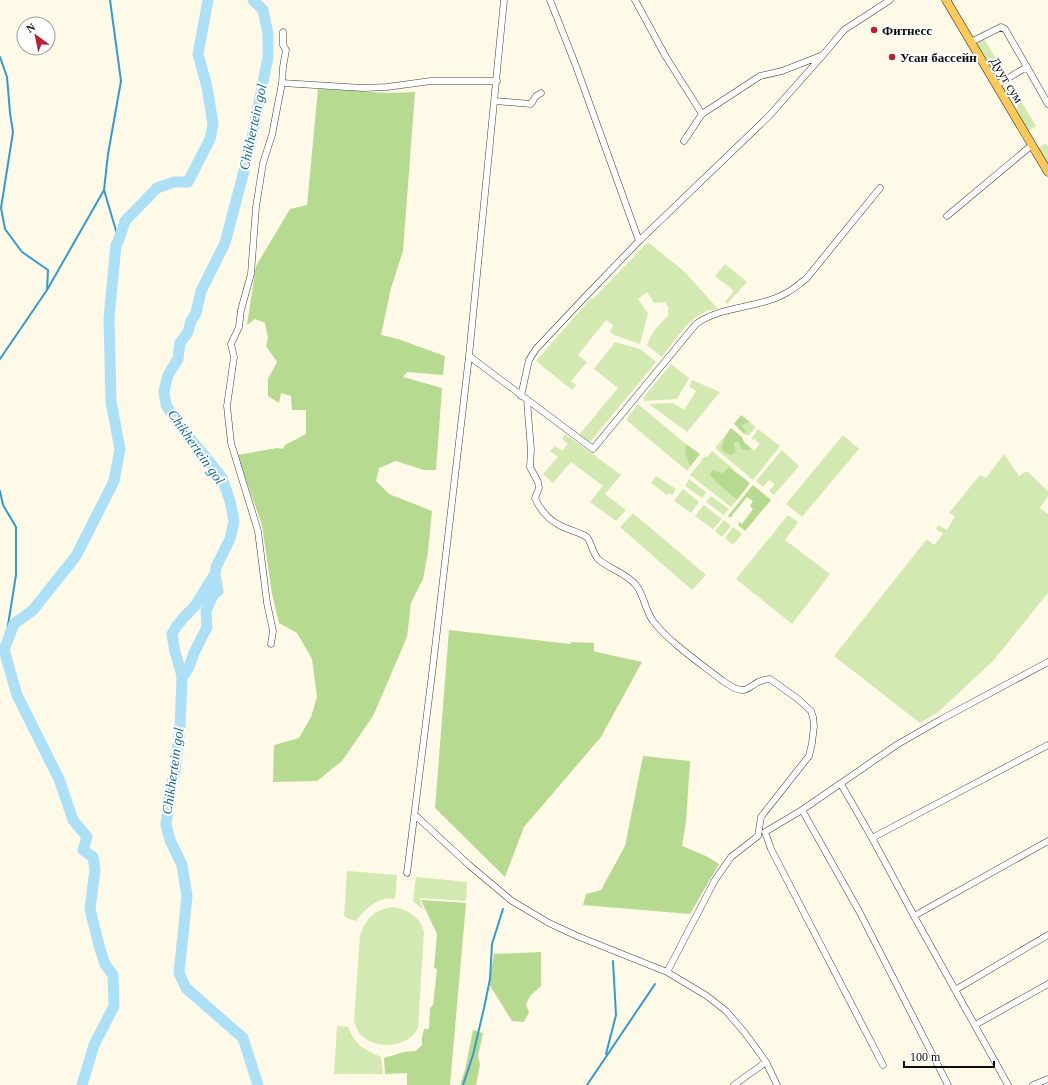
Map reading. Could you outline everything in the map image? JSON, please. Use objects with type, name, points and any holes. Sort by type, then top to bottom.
[{"type":"main road","name":"Дуут сум","points":[[946,0],[1048,172]]},
{"type":"street","points":[[407,873],[469,356],[504,0]]},
{"type":"street","points":[[550,0],[579,73],[639,241]]},
{"type":"street","points":[[635,0],[666,57],[702,114]]},
{"type":"street","points":[[521,396],[529,360],[536,349],[639,241],[768,116],[844,30],[890,0]]},
{"type":"street","points":[[971,42],[1003,27],[1048,104]]},
{"type":"street","points":[[271,644],[273,631],[267,603],[258,531],[231,443],[227,406],[234,357],[231,344],[240,327],[241,310],[251,274],[256,207],[263,163],[272,135],[282,83],[282,67],[286,50],[283,45],[282,32]]},
{"type":"street","points":[[684,141],[702,114],[760,76],[782,71],[823,55]]},
{"type":"street","points":[[996,85],[1027,67]]},
{"type":"street","points":[[282,83],[363,88],[387,87],[431,81],[497,81]]},
{"type":"street","points":[[495,100],[530,104],[536,96],[541,93]]},
{"type":"street","points":[[947,216],[1032,145]]},
{"type":"street","points":[[469,356],[593,449],[696,324],[712,315],[771,299],[788,292],[806,279],[880,188]]},
{"type":"street","points":[[527,400],[531,450],[530,467],[538,482],[539,488],[535,498],[538,505],[547,516],[560,526],[587,537],[598,559],[637,586],[649,614],[660,630],[722,681],[732,688],[739,691],[744,691],[764,679],[770,679],[798,699],[811,711],[814,726],[809,756],[764,813],[758,836]]},
{"type":"street","points":[[667,972],[715,880],[731,858],[758,836],[802,810],[898,744],[1048,662]]},
{"type":"street","points":[[872,838],[1048,745]]},
{"type":"street","points":[[841,784],[1008,1085]]},
{"type":"street","points":[[802,810],[859,911],[948,1085]]},
{"type":"street","points":[[415,815],[468,866],[512,901],[549,923],[577,936],[667,972],[726,1010],[766,1062],[777,1085]]},
{"type":"street","points":[[765,832],[771,849],[883,1065]]},
{"type":"street","points":[[914,916],[1048,841]]},
{"type":"street","points":[[955,990],[1048,936]]},
{"type":"street","points":[[975,1025],[1048,984]]},
{"type":"street","points":[[734,1085],[766,1062]]},
{"type":"street","points":[[1033,1085],[1048,1078]]},
{"type":"green space","points":[[984,39],[1006,75],[999,79],[977,44]]},
{"type":"green space","points":[[1011,83],[1017,93],[1013,96],[1006,92],[1003,88]]},
{"type":"green space","points":[[318,89],[389,93],[415,92],[403,251],[391,288],[381,335],[398,339],[445,356],[443,375],[407,372],[403,377],[442,388],[436,470],[424,470],[396,461],[379,468],[376,481],[389,494],[432,511],[428,552],[423,579],[411,603],[407,637],[373,716],[342,761],[317,781],[273,782],[274,745],[299,738],[311,717],[317,697],[312,659],[297,633],[279,623],[272,594],[262,525],[237,455],[277,448],[283,449],[285,445],[306,434],[306,410],[292,410],[291,396],[281,393],[279,403],[268,396],[268,379],[277,362],[266,346],[268,338],[265,323],[255,319],[247,325],[256,266],[290,209],[307,205]]},
{"type":"green space","points":[[1021,101],[1036,126],[1029,131],[1017,112],[1018,104]]},
{"type":"green space","points":[[1046,143],[1048,146],[1048,164],[1038,148]]},
{"type":"green space","points":[[648,242],[685,272],[718,309],[700,314],[693,320],[679,334],[662,357],[647,345],[653,332],[668,316],[668,307],[665,302],[654,303],[647,292],[638,299],[648,313],[640,344],[614,335],[610,332],[613,325],[606,320],[578,355],[587,362],[571,381],[576,385],[572,390],[536,361],[591,298],[593,299]]},
{"type":"green space","points":[[725,264],[747,282],[727,304],[725,302],[734,291],[715,276]]},
{"type":"green space","points":[[615,342],[640,349],[656,362],[590,442],[587,442],[579,435],[618,388],[594,369]]},
{"type":"green space","points":[[671,364],[689,378],[677,399],[644,401],[643,398]]},
{"type":"green space","points":[[692,380],[720,392],[687,432],[649,404],[673,403],[684,410],[696,391],[689,386]]},
{"type":"green space","points":[[638,404],[686,444],[685,452],[690,467],[687,471],[626,420]]},
{"type":"green space","points":[[741,415],[750,422],[742,426],[746,431],[744,434],[734,424]]},
{"type":"green space","points":[[750,422],[756,427],[749,435],[746,435],[744,434],[746,431],[742,427]]},
{"type":"green space","points":[[731,428],[742,437],[744,442],[752,449],[746,451],[741,449],[739,443],[736,442],[734,444],[736,452],[731,455],[721,450],[725,436]]},
{"type":"green space","points":[[758,429],[780,446],[753,480],[715,448],[725,436],[721,450],[736,452],[734,444],[736,442],[739,443],[746,451],[752,449],[754,451],[760,444],[754,439],[752,440]]},
{"type":"green space","points":[[565,434],[621,475],[605,494],[626,510],[616,521],[590,502],[603,486],[571,462],[553,483],[543,474],[558,457],[550,451],[555,446],[562,451],[568,444],[562,439]]},
{"type":"green space","points":[[843,435],[859,449],[802,517],[786,504]]},
{"type":"green space","points":[[686,444],[700,454],[690,467],[685,452]]},
{"type":"green space","points":[[782,450],[799,466],[774,495],[769,491],[775,484],[769,480],[763,487],[756,481]]},
{"type":"green space","points":[[712,451],[736,471],[729,467],[722,473],[718,473],[718,484],[737,500],[731,507],[690,475],[704,457],[708,456]]},
{"type":"green space","points":[[1004,454],[1019,476],[1027,471],[1048,491],[1048,496],[1040,508],[1048,514],[1048,593],[993,661],[937,713],[920,723],[834,656],[927,539],[934,545],[943,534],[936,529],[938,525],[947,530],[955,516],[949,513],[980,475],[986,478]]},
{"type":"green space","points":[[729,467],[750,483],[737,500],[710,475],[713,470],[722,473]]},
{"type":"green space","points":[[656,476],[676,489],[672,495],[669,493],[667,495],[651,483]]},
{"type":"green space","points":[[689,479],[706,492],[702,498],[685,486]]},
{"type":"green space","points":[[753,485],[771,500],[745,531],[738,525],[739,522],[742,524],[753,509],[750,506],[753,501],[747,497],[730,518],[728,516]]},
{"type":"green space","points":[[683,489],[699,502],[691,513],[674,501]]},
{"type":"green space","points":[[711,496],[729,509],[724,515],[706,502]]},
{"type":"green space","points":[[704,505],[722,519],[713,529],[695,516]]},
{"type":"green space","points":[[633,513],[706,575],[692,590],[620,527]]},
{"type":"green space","points":[[788,515],[798,522],[785,540],[830,574],[792,624],[736,579]]},
{"type":"green space","points":[[724,520],[731,526],[722,537],[715,531]]},
{"type":"green space","points":[[733,527],[742,534],[733,545],[725,538]]},
{"type":"green space","points":[[449,630],[570,644],[572,642],[594,643],[594,651],[642,662],[601,737],[524,827],[505,877],[435,808]]},
{"type":"green space","points":[[643,756],[690,761],[686,822],[682,846],[706,856],[719,864],[690,914],[583,905],[586,894],[601,890],[625,846]]},
{"type":"green space","points":[[347,871],[397,875],[395,899],[389,898],[378,901],[363,912],[356,921],[349,919],[344,916]]},
{"type":"green space","points":[[416,877],[467,882],[466,901],[420,898],[423,910],[413,901]]},
{"type":"green space","points":[[421,900],[466,903],[450,1085],[407,1085],[407,1073],[385,1074],[384,1058],[404,1052],[416,1051],[422,1045],[424,1029],[429,1029],[430,1008],[433,1005],[437,969],[434,968],[437,934]]},
{"type":"green space","points":[[393,907],[404,910],[413,915],[420,922],[424,932],[418,1028],[414,1034],[401,1043],[385,1045],[377,1044],[363,1037],[358,1032],[354,1021],[360,935],[365,923],[372,915],[386,908]]},
{"type":"green space","points":[[541,952],[541,986],[531,995],[526,1004],[529,1012],[524,1022],[512,1021],[489,984],[494,954]]},
{"type":"green space","points":[[337,1026],[348,1027],[357,1043],[381,1057],[383,1074],[334,1074]]},
{"type":"green space","points":[[473,1030],[483,1033],[478,1056],[480,1065],[476,1085],[460,1085],[465,1070]]},
{"type":"waterway","points":[[110,0],[121,81],[108,154],[104,190],[117,234],[116,245]]},
{"type":"waterway","points":[[82,1085],[94,1045],[114,1006],[113,975],[105,964],[90,909],[95,869],[93,857],[83,850],[87,837],[73,820],[59,779],[17,695],[4,650],[14,624],[33,610],[76,556],[114,481],[120,449],[111,402],[109,318],[116,245],[125,221],[157,188],[174,182],[188,182],[210,139],[213,124],[207,87],[198,54],[208,0]]},
{"type":"waterway","name":"Chikhertein gol","points":[[253,0],[263,10],[268,34],[268,57],[249,152],[225,243],[201,291],[196,313],[191,321],[188,332],[180,343],[178,359],[168,375],[164,391],[166,405],[181,428],[222,478],[230,501],[234,521],[230,539],[216,567],[215,574],[218,591],[213,595],[206,611],[207,627],[189,667],[182,678],[180,727],[175,771],[170,791],[166,825],[170,840],[182,865],[187,896],[179,973],[186,988],[243,1038],[258,1085]]},
{"type":"waterway","points":[[0,57],[7,77],[13,132],[1,208],[5,229],[22,252],[48,270],[47,290]]},
{"type":"waterway","points":[[0,359],[47,290],[104,190]]},
{"type":"waterway","points":[[0,491],[3,505],[16,527],[16,575],[4,650]]},
{"type":"waterway","points":[[182,678],[172,634],[184,617],[195,606],[215,574]]},
{"type":"waterway","points":[[463,1085],[473,1055],[484,1008],[490,979],[492,944],[503,909]]},
{"type":"waterway","points":[[606,1054],[616,1015],[613,961]]},
{"type":"waterway","points":[[587,1085],[655,984]]},
{"type":"place","name":"Фитнесс","points":[[874,30]]},
{"type":"place","name":"Усан бассейн","points":[[892,57]]}]
